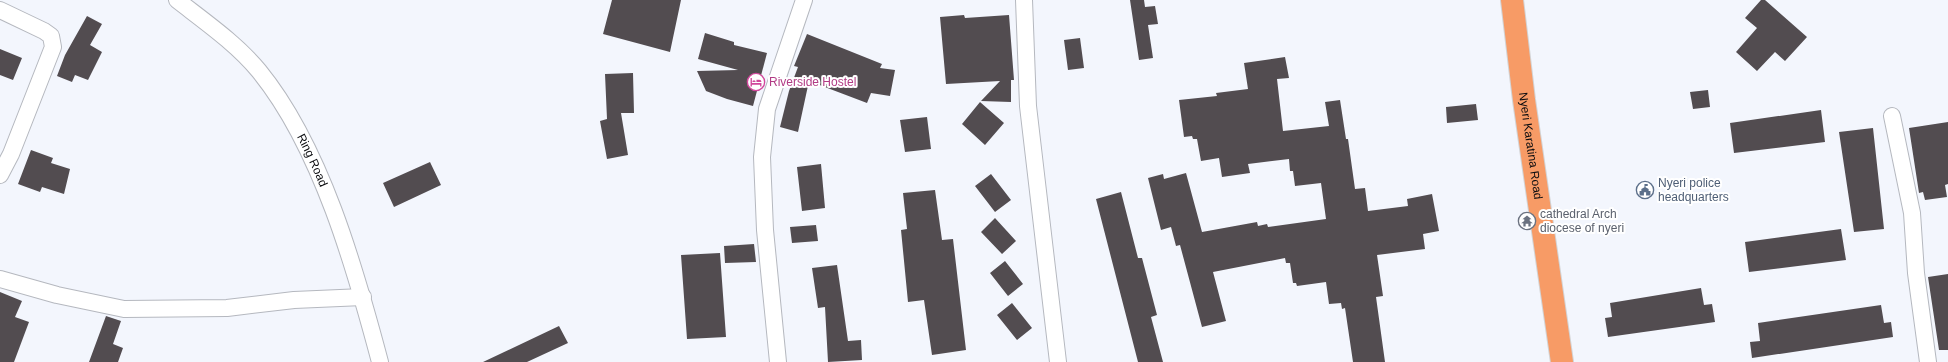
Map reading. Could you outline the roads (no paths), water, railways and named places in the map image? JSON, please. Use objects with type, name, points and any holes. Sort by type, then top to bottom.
[{"type":"highway","name":"Nyeri Karatina Road","points":[[1512,0],[1526,115],[1562,362]]},
{"type":"street","name":"Ring Road","points":[[177,0],[221,34],[259,70],[288,113],[330,201],[363,297],[380,362]]},
{"type":"street","points":[[778,362],[765,230],[762,157],[767,109],[804,0]]},
{"type":"street","points":[[1024,0],[1028,106],[1058,362]]},
{"type":"street","points":[[0,10],[44,31],[50,36],[53,47],[11,154],[3,172],[0,175]]},
{"type":"street","points":[[1892,116],[1912,213],[1916,273],[1928,362]]},
{"type":"street","points":[[0,279],[57,296],[124,309],[227,308],[294,300],[363,297]]},
{"type":"place","name":"Riverside Hostel","points":[[756,82]]},
{"type":"place","name":"Nyeri police headquarters","points":[[1645,190]]},
{"type":"place","name":"cathedral Arch diocese of nyeri","points":[[1527,221]]}]
